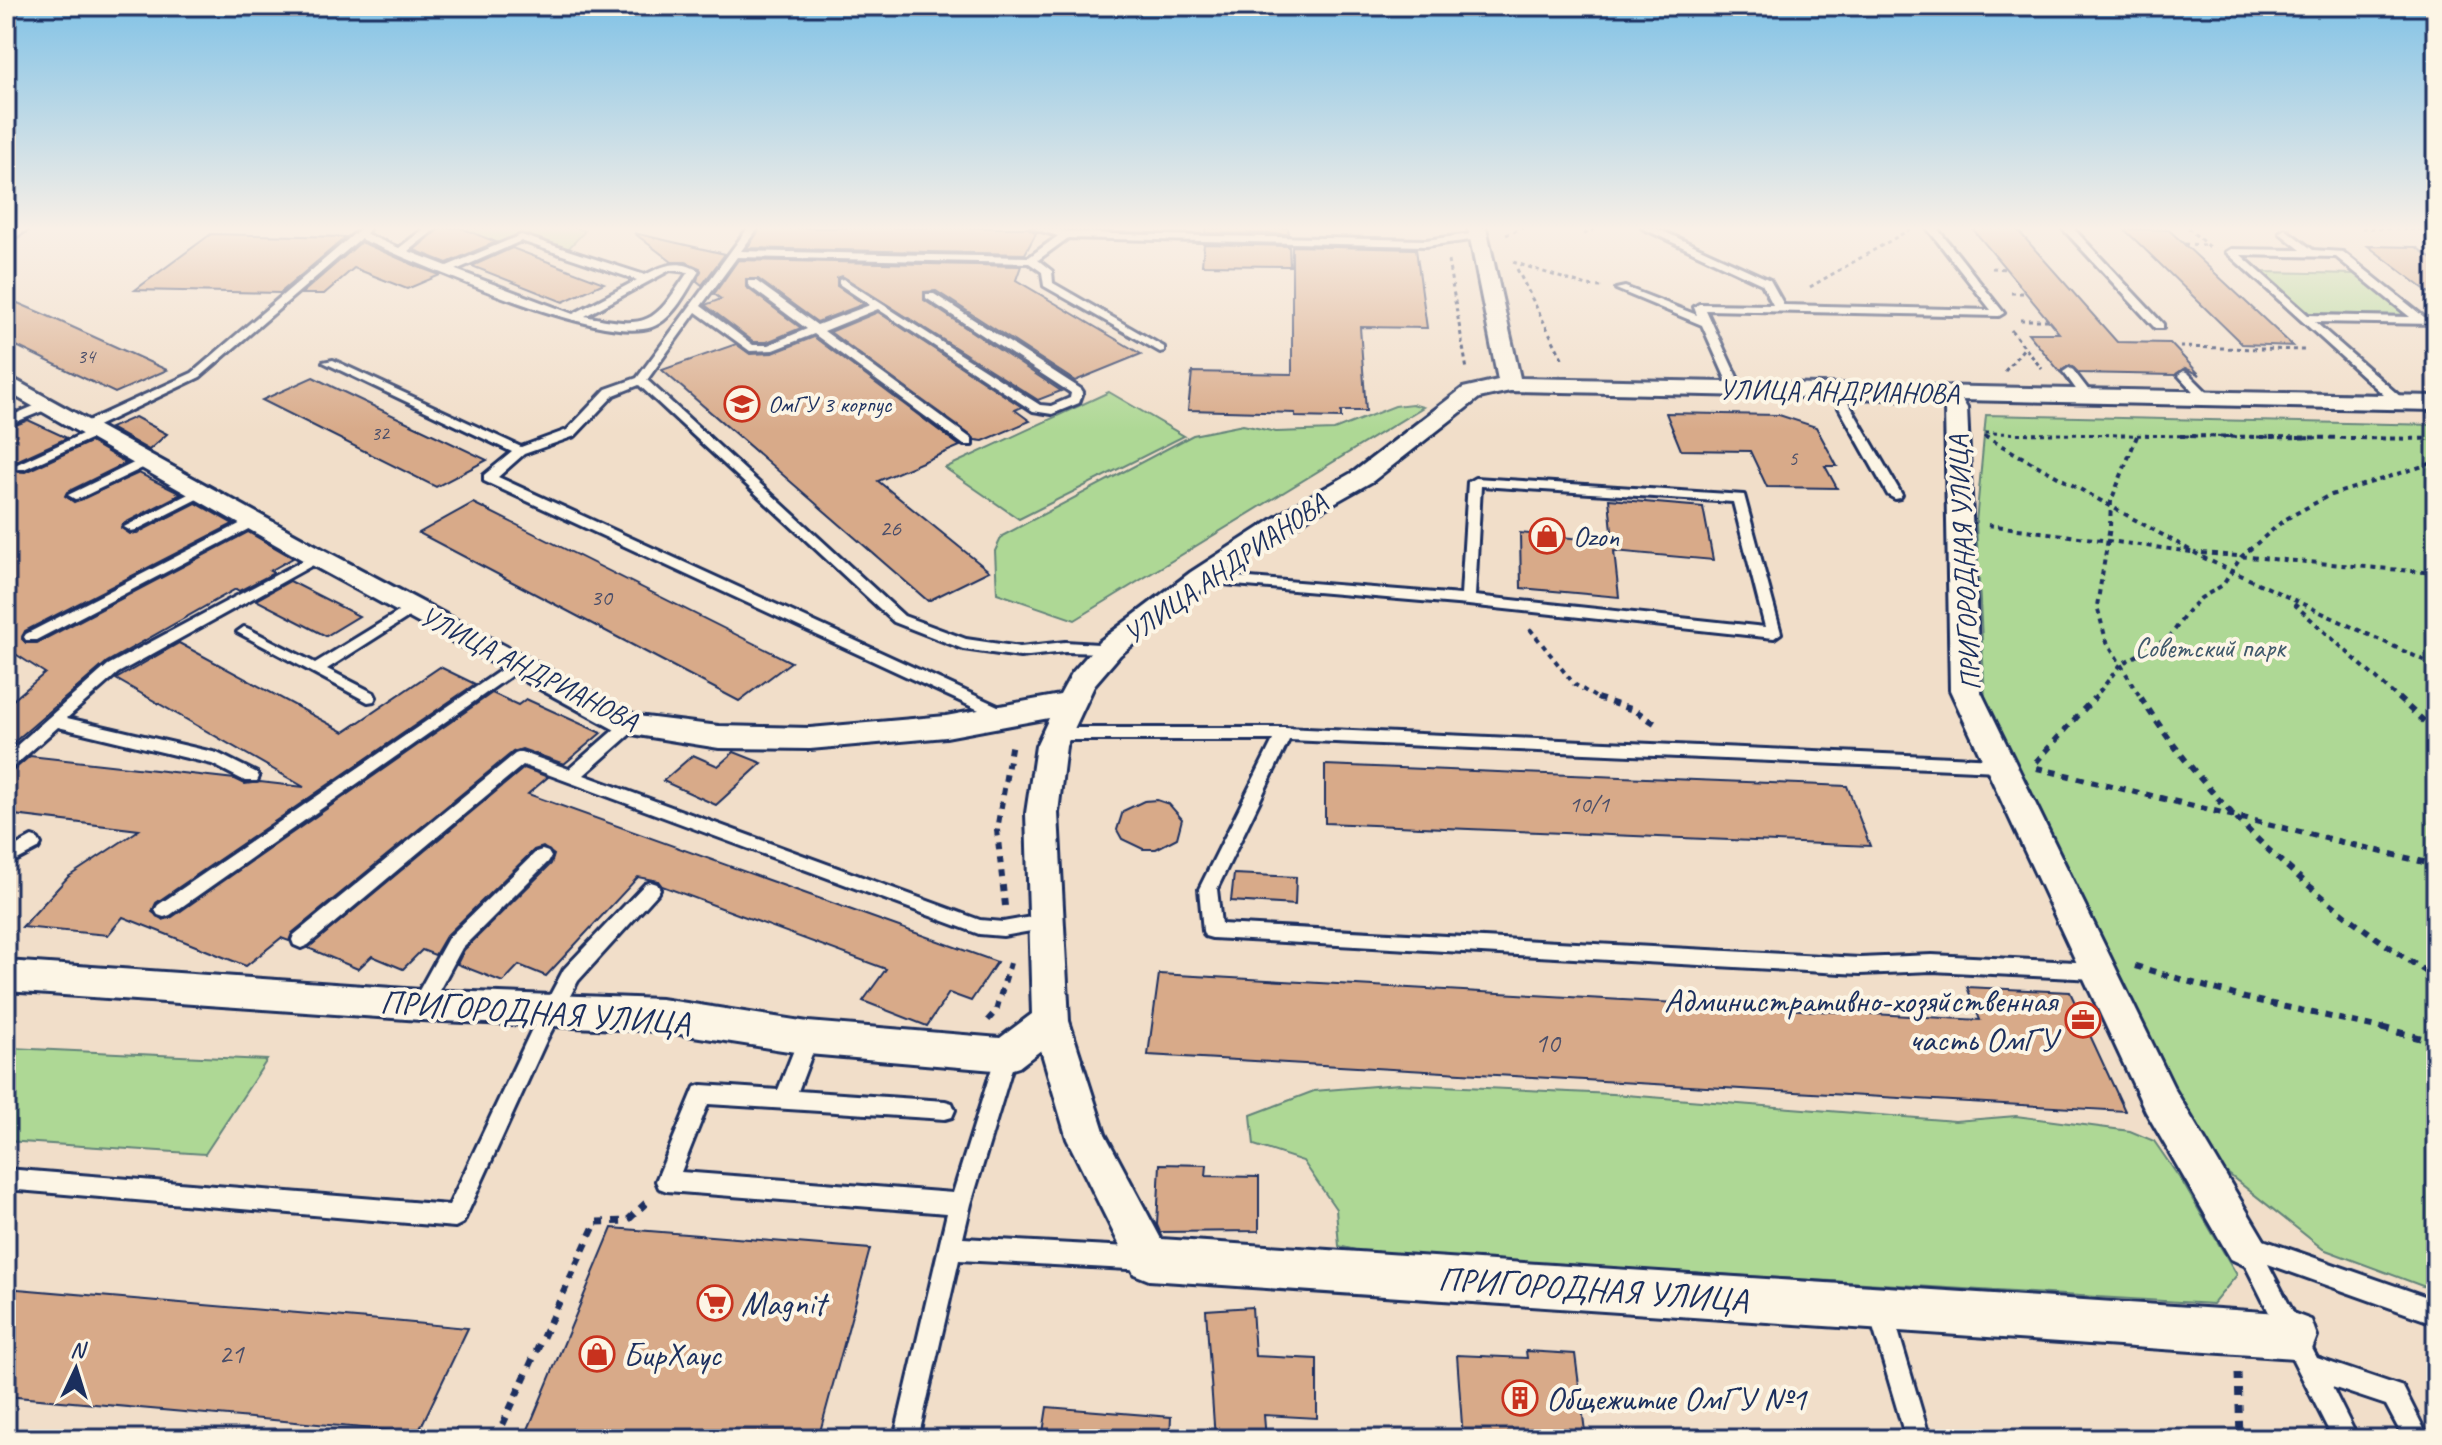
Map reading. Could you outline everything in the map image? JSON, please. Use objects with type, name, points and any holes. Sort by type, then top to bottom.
[{"type":"street","points":[[1491,295],[1510,384]]},
{"type":"street","name":"УЛИЦА АНДРИАНОВА","points":[[6,382],[317,557],[630,725],[684,736],[795,738],[906,731],[1012,714],[1062,719],[1082,680],[1110,648],[1200,578],[1302,511],[1364,476],[1471,393],[1510,384],[2436,403]]},
{"type":"street","name":"ПРИГОРОДНАЯ УЛИЦА","points":[[1947,393],[1956,408],[1965,690],[1998,765],[2160,1100],[2246,1245]]},
{"type":"street","points":[[1062,719],[1051,746],[1042,813],[1051,1021],[1087,1139],[1149,1259]]},
{"type":"street","name":"ПРИГОРОДНАЯ УЛИЦА","points":[[6,976],[553,1013],[661,1015],[808,1038],[1006,1055]]},
{"type":"street","points":[[1006,1055],[1051,1021]]},
{"type":"street","name":"ПРИГОРОДНАЯ УЛИЦА","points":[[1149,1259],[2237,1332],[2303,1352]]},
{"type":"lane","points":[[19,466],[196,375],[288,295]]},
{"type":"lane","points":[[516,295],[575,317],[647,326],[658,320],[676,295]]},
{"type":"lane","points":[[575,317],[615,295]]},
{"type":"lane","points":[[703,295],[641,380],[610,392],[571,433],[520,451],[489,478],[1012,714]]},
{"type":"lane","points":[[769,295],[968,442]]},
{"type":"lane","points":[[864,295],[1037,408],[1052,410],[1075,400],[1077,392],[930,296]]},
{"type":"lane","points":[[1068,295],[1160,349]]},
{"type":"lane","points":[[1637,295],[1707,323]]},
{"type":"lane","points":[[1773,295],[1780,308]]},
{"type":"lane","points":[[1736,388],[1699,307],[1999,313],[1985,295]]},
{"type":"lane","points":[[2130,295],[2159,326]]},
{"type":"lane","points":[[2280,295],[2399,402]]},
{"type":"lane","points":[[2390,295],[2422,321]]},
{"type":"lane","points":[[695,306],[750,348],[769,348],[879,305]]},
{"type":"lane","points":[[2305,318],[2436,321]]},
{"type":"lane","points":[[329,362],[520,451]]},
{"type":"lane","points":[[2069,372],[2087,396]]},
{"type":"lane","points":[[2184,375],[2206,398]]},
{"type":"lane","points":[[641,380],[899,619],[963,644],[1020,652],[1065,647],[1110,648]]},
{"type":"lane","points":[[1835,390],[1895,495]]},
{"type":"lane","points":[[6,422],[46,405]]},
{"type":"lane","points":[[75,495],[146,461]]},
{"type":"lane","points":[[1200,578],[1468,600],[1774,633],[1739,498],[1475,482],[1468,600]]},
{"type":"lane","points":[[131,527],[200,492]]},
{"type":"lane","points":[[31,637],[253,521]]},
{"type":"lane","points":[[6,764],[113,669],[317,557]]},
{"type":"lane","points":[[316,669],[413,608]]},
{"type":"lane","points":[[244,632],[368,697]]},
{"type":"lane","points":[[164,910],[517,664]]},
{"type":"lane","points":[[1062,719],[1284,734],[1998,765]]},
{"type":"lane","points":[[55,721],[217,759],[251,777]]},
{"type":"lane","points":[[571,777],[630,725]]},
{"type":"lane","points":[[1284,734],[1208,889],[1212,931],[1860,966],[1932,963],[2096,971]]},
{"type":"lane","points":[[301,940],[521,758],[979,927],[1003,929],[1048,921]]},
{"type":"lane","points":[[6,859],[32,844]]},
{"type":"lane","points":[[421,1005],[455,943],[542,857]]},
{"type":"lane","points":[[6,1179],[455,1216],[538,1037],[571,975],[651,889]]},
{"type":"lane","points":[[786,1097],[808,1038]]},
{"type":"lane","points":[[906,1439],[960,1204],[1006,1055]]},
{"type":"lane","points":[[945,1110],[786,1097],[702,1094],[667,1181],[960,1204]]},
{"type":"lane","points":[[2246,1245],[2436,1312]]},
{"type":"lane","points":[[2246,1245],[2346,1439]]},
{"type":"lane","points":[[949,1248],[1149,1259]]},
{"type":"lane","points":[[1879,1308],[1918,1439]]},
{"type":"lane","points":[[2303,1352],[2394,1396],[2417,1439]]},
{"type":"path","points":[[1454,295],[1465,358]]},
{"type":"path","points":[[1529,295],[1562,360]]},
{"type":"path","points":[[1780,308],[1797,295]]},
{"type":"path","points":[[2032,320],[2048,320]]},
{"type":"path","points":[[1997,380],[2025,347],[2043,369]]},
{"type":"path","points":[[2188,356],[2180,347],[2341,350]]},
{"type":"path","points":[[2436,439],[1979,433],[2057,480],[2288,599],[2436,666]]},
{"type":"path","points":[[2137,436],[2111,507],[2108,542],[2100,576],[2098,618],[2121,664],[2146,707],[2234,816],[2294,875],[2364,932],[2436,978]]},
{"type":"path","points":[[2436,462],[2328,496],[2284,520],[2241,557],[2223,585],[2195,604],[2169,638],[2121,664],[2075,722],[2031,766],[2436,865]]},
{"type":"path","points":[[1960,521],[2199,553],[2436,573]]},
{"type":"path","points":[[2288,599],[2436,732]]},
{"type":"path","points":[[1517,606],[1517,617],[1531,629],[1574,684],[1600,700],[1636,711],[1660,727],[1671,752]]},
{"type":"path","points":[[965,1051],[996,1011],[1016,946],[1003,929],[1006,888],[998,840],[1012,714]]},
{"type":"path","points":[[2096,971],[2126,965],[2164,970],[2216,990],[2390,1028],[2436,1042]]},
{"type":"path","points":[[496,1439],[596,1222],[627,1221],[667,1181]]},
{"type":"path","points":[[2237,1332],[2240,1439]]},
{"type":"green space","points":[[2289,295],[2381,295],[2405,315],[2309,313]]},
{"type":"green space","points":[[1109,392],[1184,436],[1019,519],[945,468]]},
{"type":"green space","points":[[1412,404],[1423,407],[1075,620],[997,593],[995,551],[1002,536],[1193,435],[1243,425],[1276,432],[1334,430],[1395,406]]},
{"type":"green space","name":"Советский парк","points":[[1986,415],[2436,425],[2436,1291],[2323,1249],[2207,1157],[1985,700],[1976,523]]},
{"type":"green space","points":[[11,1048],[267,1060],[205,1154],[6,1141],[6,1053]]},
{"type":"green space","points":[[1399,1084],[1613,1094],[1955,1121],[2016,1116],[2130,1131],[2154,1141],[2183,1183],[2237,1275],[2213,1304],[1368,1253],[1339,1246],[1336,1209],[1303,1161],[1254,1145],[1251,1115],[1314,1091]]},
{"type":"building","points":[[546,295],[577,295],[563,302]]},
{"type":"building","points":[[716,295],[757,295],[801,328],[767,342],[754,342],[705,305],[721,299]]},
{"type":"building","points":[[781,295],[851,295],[864,304],[817,322]]},
{"type":"building","points":[[873,295],[924,295],[924,300],[1061,391],[1038,400]]},
{"type":"building","points":[[943,295],[1042,295],[1141,354],[1075,381]]},
{"type":"building","points":[[1292,295],[1422,295],[1427,328],[1360,327],[1366,411],[1341,411],[1341,418],[1295,417],[1295,413],[1188,410],[1192,372],[1292,374]]},
{"type":"building","points":[[2028,295],[2076,295],[2117,342],[2170,343],[2200,375],[2185,368],[2175,375],[2079,373],[2070,365],[2060,372],[2028,333],[2059,333]]},
{"type":"building","points":[[2192,295],[2239,295],[2293,346],[2242,344]]},
{"type":"building","points":[[6,298],[167,370],[115,393],[6,341]]},
{"type":"building","points":[[878,312],[1022,407],[1015,410],[1030,421],[983,441],[975,440],[830,332]]},
{"type":"building","points":[[814,337],[960,446],[878,481],[989,571],[928,601],[662,370],[736,344],[750,354],[773,353]]},
{"type":"building","points":[[313,377],[487,460],[436,487],[262,400]]},
{"type":"building","points":[[1666,413],[1779,415],[1816,427],[1837,466],[1825,466],[1837,488],[1767,487],[1750,451],[1681,450]]},
{"type":"building","points":[[135,417],[167,434],[149,450],[110,428]]},
{"type":"building","points":[[28,420],[67,438],[12,463],[12,471],[25,472],[90,442],[126,463],[67,492],[65,496],[74,502],[139,473],[181,494],[123,524],[121,528],[130,534],[196,503],[233,524],[25,631],[22,639],[26,643],[37,643],[248,532],[293,558],[270,571],[274,573],[239,591],[236,589],[107,662],[6,749],[6,706],[45,673],[6,648],[6,429]]},
{"type":"building","points":[[1609,499],[1703,507],[1713,560],[1614,551],[1619,597],[1521,588],[1520,533],[1613,542]]},
{"type":"building","points":[[473,503],[791,662],[739,701],[419,533]]},
{"type":"building","points":[[290,581],[359,616],[326,636],[256,600]]},
{"type":"building","points":[[179,643],[344,732],[440,667],[475,684],[156,903],[152,912],[163,920],[172,917],[492,693],[518,705],[526,699],[601,733],[564,764],[522,749],[513,752],[292,933],[289,941],[281,938],[246,966],[123,917],[108,935],[22,927],[68,877],[139,830],[6,814],[6,773],[30,756],[235,779],[245,784],[260,782],[304,787],[116,679]]},
{"type":"building","points":[[734,752],[762,763],[716,805],[663,781],[693,755],[718,766]]},
{"type":"building","points":[[1325,765],[1847,786],[1870,846],[1325,823]]},
{"type":"building","points":[[524,768],[548,777],[528,794],[997,962],[971,1001],[949,993],[927,1026],[863,1001],[886,969],[662,886],[658,881],[638,877],[546,976],[519,965],[503,982],[457,964],[464,950],[551,864],[554,855],[543,847],[534,850],[446,936],[435,955],[422,950],[403,969],[372,956],[358,969],[308,948]]},
{"type":"building","points":[[1157,800],[1169,804],[1182,819],[1177,838],[1156,849],[1143,849],[1122,839],[1117,830],[1123,811],[1144,801]]},
{"type":"building","points":[[1234,874],[1296,877],[1295,905],[1231,901]]},
{"type":"building","points":[[1159,974],[1980,1020],[1967,987],[2070,992],[2125,1111],[1148,1055]]},
{"type":"building","points":[[1160,1164],[1207,1165],[1206,1176],[1259,1177],[1259,1231],[1160,1232],[1157,1225]]},
{"type":"building","points":[[612,1228],[870,1249],[818,1439],[524,1439]]},
{"type":"building","points":[[6,1288],[468,1328],[418,1433],[6,1396]]},
{"type":"building","points":[[1252,1307],[1255,1356],[1317,1359],[1317,1418],[1264,1415],[1266,1439],[1215,1439],[1206,1310]]},
{"type":"building","name":"Общежитие ОмГУ №1","points":[[1526,1351],[1575,1354],[1586,1439],[1463,1439],[1457,1355],[1527,1358]]},
{"type":"building","points":[[1047,1407],[1171,1417],[1170,1439],[1042,1439]]},
{"type":"place","name":"ОмГУ 3 корпус","points":[[742,404]]},
{"type":"place","name":"Ozon","points":[[1547,536]]},
{"type":"place","name":"Административно-хозяйственная часть ОмГУ","points":[[2083,1020]]},
{"type":"place","name":"Magnit","points":[[715,1303]]},
{"type":"place","name":"БирХаус","points":[[597,1354]]},
{"type":"place","name":"Общежитие ОмГУ №1","points":[[1520,1398]]}]
